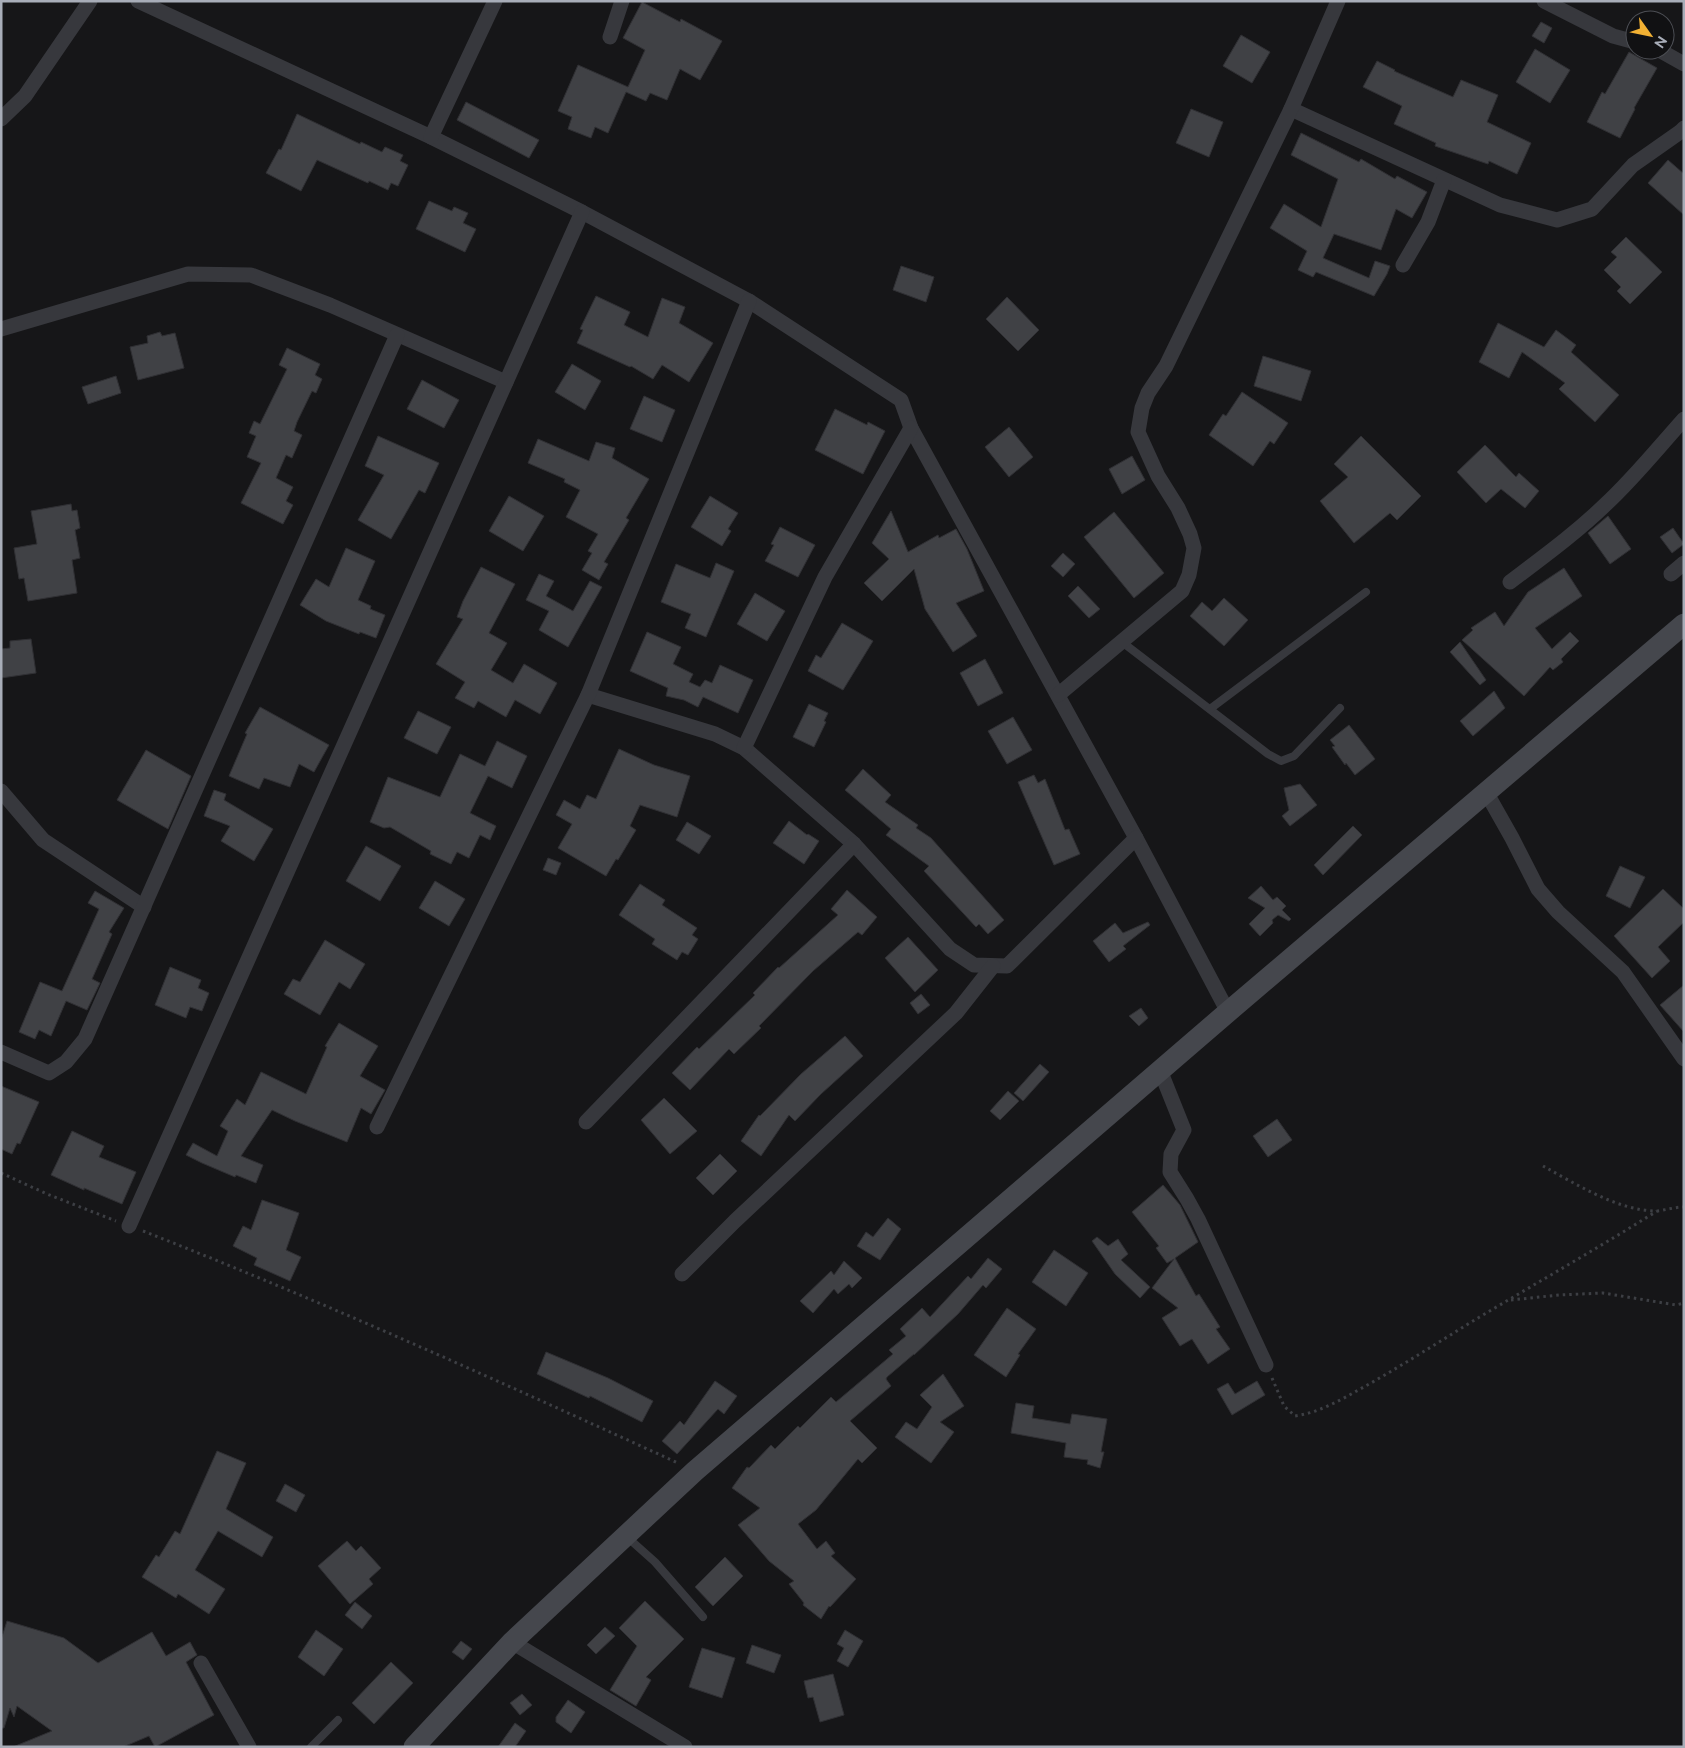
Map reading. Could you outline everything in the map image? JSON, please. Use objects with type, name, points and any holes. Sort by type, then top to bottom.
[{"type":"main road","points":[[414,1747],[512,1642],[695,1471],[1160,1070],[1684,624]]},
{"type":"street","points":[[1,119],[25,96],[90,1]]},
{"type":"street","points":[[138,1],[431,137],[582,212],[749,301],[901,400],[911,428],[1136,838],[1228,1012]]},
{"type":"street","points":[[431,137],[494,1]]},
{"type":"street","points":[[610,37],[622,1]]},
{"type":"street","points":[[1058,695],[1182,591],[1194,548],[1178,508],[1158,476],[1138,432],[1142,408],[1148,393],[1170,358],[1292,110],[1338,1]]},
{"type":"street","points":[[1544,1],[1613,36],[1625,39]]},
{"type":"street","points":[[1292,110],[1500,205],[1557,220],[1592,209],[1633,165],[1684,128]]},
{"type":"street","points":[[1403,265],[1428,222],[1444,180]]},
{"type":"street","points":[[129,1226],[582,212]]},
{"type":"street","points":[[1,329],[188,274],[251,275],[330,305],[506,382]]},
{"type":"street","points":[[377,1127],[588,695],[749,301]]},
{"type":"street","points":[[1,1052],[49,1074],[66,1062],[85,1039],[397,335]]},
{"type":"street","points":[[1510,582],[1605,505],[1632,478],[1684,419]]},
{"type":"street","points":[[744,748],[826,577],[911,428]]},
{"type":"street","points":[[1671,574],[1684,563]]},
{"type":"street","points":[[588,695],[715,734],[744,748],[854,844],[950,949],[974,965],[1007,966],[1136,838]]},
{"type":"street","points":[[1,791],[43,840],[144,907]]},
{"type":"street","points":[[1486,792],[1538,889],[1558,912],[1623,972],[1684,1059]]},
{"type":"street","points":[[586,1122],[854,844]]},
{"type":"street","points":[[682,1274],[735,1221],[956,1013],[993,966]]},
{"type":"street","points":[[1160,1070],[1184,1130],[1171,1154],[1170,1172],[1198,1219],[1266,1364]]},
{"type":"street","points":[[512,1642],[685,1747]]},
{"type":"street","points":[[201,1663],[249,1747]]},
{"type":"lane","points":[[1210,709],[1366,592]]},
{"type":"lane","points":[[1122,642],[1268,754],[1281,761],[1294,756],[1340,708]]},
{"type":"lane","points":[[626,1535],[655,1562],[703,1617]]},
{"type":"lane","points":[[311,1747],[338,1720]]},
{"type":"path","points":[[1543,1166],[1600,1196],[1634,1208],[1657,1210],[1684,1207]]},
{"type":"path","points":[[1,1173],[47,1194],[244,1271],[508,1386],[695,1471]]},
{"type":"path","points":[[1266,1364],[1284,1406],[1295,1416],[1312,1413],[1350,1395],[1396,1368],[1598,1248],[1657,1210]]},
{"type":"path","points":[[1509,1300],[1603,1293],[1676,1304],[1684,1303]]},
{"type":"building","points":[[642,2],[680,22],[681,19],[722,41],[700,80],[680,69],[667,100],[650,93],[646,101],[626,92],[608,133],[595,127],[591,138],[568,129],[572,117],[558,111],[578,65],[628,87],[645,50],[623,38]]},
{"type":"building","points":[[1541,22],[1552,28],[1544,43],[1532,36]]},
{"type":"building","points":[[1241,35],[1270,52],[1252,83],[1223,66]]},
{"type":"building","points":[[1535,49],[1570,70],[1550,103],[1516,82]]},
{"type":"building","points":[[1625,59],[1643,60],[1657,68],[1634,108],[1620,138],[1587,122],[1602,92],[1605,94]]},
{"type":"building","points":[[1377,61],[1394,71],[1453,97],[1461,80],[1498,95],[1487,122],[1531,143],[1517,174],[1489,161],[1488,164],[1435,146],[1436,143],[1394,124],[1402,106],[1363,87]]},
{"type":"building","points":[[466,102],[539,140],[529,158],[457,120]]},
{"type":"building","points":[[1191,109],[1223,122],[1209,157],[1176,143]]},
{"type":"building","points":[[297,114],[360,144],[361,142],[382,152],[385,147],[403,155],[400,161],[408,165],[398,186],[391,183],[388,190],[317,160],[301,191],[266,173],[279,149],[281,150]]},
{"type":"building","points":[[1301,133],[1359,162],[1361,159],[1395,179],[1397,176],[1427,192],[1412,218],[1396,209],[1381,250],[1334,234],[1323,258],[1369,278],[1375,261],[1390,266],[1374,296],[1316,272],[1313,277],[1298,270],[1307,251],[1270,228],[1284,204],[1321,227],[1338,179],[1291,155]]},
{"type":"building","points":[[1668,160],[1684,174],[1684,215],[1648,183]]},
{"type":"building","points":[[429,201],[452,211],[454,207],[468,213],[463,223],[476,229],[465,252],[416,229]]},
{"type":"building","points":[[1626,237],[1662,272],[1630,304],[1617,291],[1621,287],[1604,270],[1617,257],[1611,252]]},
{"type":"building","points":[[901,266],[934,277],[926,302],[893,290]]},
{"type":"building","points":[[596,296],[630,312],[624,325],[648,337],[662,298],[685,307],[679,323],[713,343],[689,382],[662,365],[653,379],[631,366],[577,343],[583,330],[580,329]]},
{"type":"building","points":[[1007,297],[1039,330],[1018,351],[986,319]]},
{"type":"building","points":[[1498,323],[1544,347],[1556,330],[1576,345],[1571,352],[1619,395],[1595,422],[1559,389],[1565,383],[1522,352],[1509,378],[1479,362]]},
{"type":"building","points":[[160,332],[162,336],[175,333],[184,368],[138,380],[130,347],[148,343],[147,336]]},
{"type":"building","points":[[287,348],[320,364],[315,375],[322,379],[316,393],[312,391],[297,422],[294,431],[302,435],[292,458],[286,455],[276,478],[293,487],[286,501],[293,505],[283,524],[241,503],[261,463],[247,457],[256,436],[249,433],[254,421],[260,424],[287,369],[279,365]]},
{"type":"building","points":[[1263,356],[1311,371],[1301,401],[1254,386]]},
{"type":"building","points":[[572,364],[601,381],[585,410],[555,392]]},
{"type":"building","points":[[116,376],[121,393],[88,404],[82,387]]},
{"type":"building","points":[[422,380],[459,400],[444,428],[407,409]]},
{"type":"building","points":[[1242,392],[1288,423],[1274,444],[1270,441],[1253,466],[1209,435],[1223,414],[1226,416]]},
{"type":"building","points":[[644,396],[675,410],[662,442],[630,429]]},
{"type":"building","points":[[835,409],[867,425],[868,422],[885,431],[863,474],[815,450]]},
{"type":"building","points":[[1009,427],[1033,457],[1009,477],[985,447]]},
{"type":"building","points":[[378,436],[439,463],[425,493],[419,490],[391,539],[358,520],[384,475],[365,466]]},
{"type":"building","points":[[1361,436],[1421,496],[1397,520],[1390,513],[1354,543],[1320,501],[1348,477],[1334,464]]},
{"type":"building","points":[[538,439],[589,461],[596,442],[615,448],[612,458],[649,479],[626,518],[629,520],[604,562],[608,564],[599,580],[582,570],[592,553],[588,551],[598,534],[566,517],[580,490],[564,482],[565,479],[528,463]]},
{"type":"building","points":[[1485,445],[1516,477],[1519,473],[1539,491],[1525,508],[1501,489],[1486,503],[1457,472]]},
{"type":"building","points":[[1132,456],[1145,480],[1122,494],[1109,469]]},
{"type":"building","points":[[509,496],[544,516],[523,551],[489,531]]},
{"type":"building","points":[[710,496],[738,513],[728,529],[731,531],[722,546],[691,527]]},
{"type":"building","points":[[71,504],[72,511],[77,510],[80,528],[75,530],[80,558],[72,560],[77,593],[28,601],[24,578],[19,579],[14,548],[37,544],[31,511]]},
{"type":"building","points":[[891,511],[908,552],[938,535],[939,538],[956,529],[967,549],[984,591],[956,603],[977,636],[953,652],[925,609],[914,569],[882,601],[864,583],[889,559],[872,543]]},
{"type":"building","points":[[1114,512],[1164,573],[1134,598],[1084,537]]},
{"type":"building","points":[[1608,516],[1631,549],[1610,564],[1588,533]]},
{"type":"building","points":[[780,527],[815,545],[798,577],[765,561],[774,545],[771,544]]},
{"type":"building","points":[[1673,528],[1684,544],[1672,553],[1660,537]]},
{"type":"building","points":[[346,548],[375,561],[358,600],[371,606],[370,609],[385,615],[376,638],[360,632],[359,634],[326,621],[300,605],[316,579],[329,587]]},
{"type":"building","points":[[1063,553],[1075,564],[1063,577],[1051,566]]},
{"type":"building","points":[[716,563],[734,571],[706,637],[685,628],[691,614],[661,602],[676,564],[710,578]]},
{"type":"building","points":[[481,567],[515,584],[489,633],[507,643],[491,670],[513,683],[524,664],[557,683],[540,714],[515,700],[506,717],[478,701],[474,708],[455,698],[465,682],[436,664],[463,619],[457,617],[463,601]]},
{"type":"building","points":[[1564,568],[1582,596],[1535,628],[1552,649],[1570,632],[1579,641],[1561,659],[1563,662],[1553,670],[1550,667],[1524,696],[1462,640],[1473,630],[1471,628],[1495,612],[1504,626],[1528,592]]},
{"type":"building","points":[[539,574],[554,581],[546,596],[573,611],[590,581],[602,587],[568,647],[539,630],[549,611],[526,600]]},
{"type":"building","points":[[1078,586],[1100,609],[1089,618],[1068,596]]},
{"type":"building","points":[[755,593],[785,611],[767,641],[737,624]]},
{"type":"building","points":[[1224,598],[1248,620],[1224,646],[1190,616],[1202,602],[1212,611]]},
{"type":"building","points":[[842,623],[873,641],[843,690],[808,671],[816,655],[821,658]]},
{"type":"building","points":[[647,632],[681,647],[673,664],[693,674],[689,682],[700,687],[705,680],[712,683],[720,665],[753,680],[738,713],[703,697],[698,707],[684,700],[666,696],[668,688],[630,671]]},
{"type":"building","points":[[31,639],[36,673],[1,678],[1,649],[10,648],[10,641]]},
{"type":"building","points":[[1460,642],[1486,680],[1480,685],[1450,652]]},
{"type":"building","points":[[985,659],[1003,693],[978,706],[960,673]]},
{"type":"building","points":[[1494,691],[1505,708],[1473,736],[1460,721]]},
{"type":"building","points":[[809,704],[828,713],[824,721],[826,722],[814,747],[793,737]]},
{"type":"building","points":[[260,707],[329,745],[314,772],[299,764],[290,787],[264,778],[259,789],[229,776],[247,734],[245,733]]},
{"type":"building","points":[[418,711],[451,727],[437,754],[404,738]]},
{"type":"building","points":[[1013,717],[1032,750],[1007,764],[988,731]]},
{"type":"building","points":[[1349,725],[1375,759],[1355,775],[1332,747],[1335,746],[1330,740]]},
{"type":"building","points":[[497,741],[527,756],[512,788],[488,776],[470,813],[496,826],[490,840],[480,835],[469,858],[457,852],[451,864],[430,854],[431,851],[390,827],[384,828],[370,822],[388,777],[440,797],[460,754],[485,766]]},
{"type":"building","points":[[619,749],[654,765],[690,776],[677,817],[640,805],[630,826],[636,830],[606,876],[558,848],[572,824],[556,815],[564,800],[580,809],[587,795],[596,799]]},
{"type":"building","points":[[146,750],[191,776],[168,829],[117,800]]},
{"type":"building","points":[[863,769],[891,795],[885,802],[918,825],[916,828],[931,838],[1004,920],[988,934],[979,924],[976,927],[924,871],[929,866],[886,835],[891,829],[845,790]]},
{"type":"building","points":[[1034,775],[1038,783],[1045,779],[1065,830],[1069,829],[1080,854],[1054,865],[1018,782]]},
{"type":"building","points":[[1300,784],[1317,805],[1290,826],[1282,816],[1289,810],[1284,788]]},
{"type":"building","points":[[214,790],[226,794],[224,800],[273,829],[254,861],[221,841],[230,826],[204,816]]},
{"type":"building","points":[[789,821],[807,835],[819,841],[804,864],[773,843]]},
{"type":"building","points":[[687,822],[711,836],[699,854],[676,840]]},
{"type":"building","points":[[1353,826],[1362,835],[1323,875],[1314,865]]},
{"type":"building","points":[[366,846],[401,866],[380,901],[346,881]]},
{"type":"building","points":[[548,858],[561,863],[556,875],[543,870]]},
{"type":"building","points":[[1620,866],[1645,877],[1630,908],[1606,896]]},
{"type":"building","points":[[435,881],[465,899],[449,926],[419,908]]},
{"type":"building","points":[[640,884],[665,900],[662,905],[697,928],[692,935],[698,939],[688,955],[682,952],[677,960],[652,944],[655,939],[619,915]]},
{"type":"building","points":[[1261,886],[1273,900],[1277,897],[1286,906],[1282,910],[1291,919],[1289,921],[1278,915],[1260,936],[1249,924],[1265,908],[1248,898]]},
{"type":"building","points":[[1663,889],[1684,909],[1684,922],[1658,947],[1670,961],[1652,978],[1614,936]]},
{"type":"building","points":[[847,890],[877,917],[862,935],[858,932],[813,971],[759,1026],[761,1028],[734,1054],[729,1049],[690,1090],[672,1073],[697,1047],[699,1049],[755,995],[753,993],[778,967],[838,915],[831,909]]},
{"type":"building","points":[[95,891],[124,908],[109,932],[112,934],[92,979],[100,983],[87,1010],[66,1001],[51,1036],[39,1030],[35,1039],[19,1032],[40,982],[62,991],[99,909],[88,903]]},
{"type":"building","points":[[1148,922],[1150,925],[1123,946],[1126,949],[1109,962],[1093,941],[1115,923],[1123,933]]},
{"type":"building","points":[[908,937],[938,970],[915,992],[885,958]]},
{"type":"building","points":[[325,940],[365,964],[350,989],[339,982],[320,1015],[284,994],[293,979],[300,982]]},
{"type":"building","points":[[170,967],[201,980],[198,988],[209,993],[202,1011],[190,1007],[186,1018],[155,1005]]},
{"type":"building","points":[[1684,985],[1684,1032],[1660,1005]]},
{"type":"building","points":[[921,994],[930,1005],[918,1014],[910,1003]]},
{"type":"building","points":[[1141,1008],[1148,1018],[1139,1026],[1129,1016]]},
{"type":"building","points":[[339,1023],[378,1046],[360,1076],[385,1090],[371,1114],[361,1108],[347,1142],[272,1110],[241,1156],[263,1165],[256,1183],[236,1175],[235,1177],[186,1155],[193,1143],[217,1156],[228,1131],[220,1126],[237,1099],[245,1105],[261,1072],[306,1094],[327,1047],[325,1046]]},
{"type":"building","points":[[845,1036],[863,1056],[821,1094],[795,1121],[789,1115],[761,1156],[741,1141],[759,1115],[801,1074]]},
{"type":"building","points":[[1040,1064],[1049,1072],[1023,1101],[1014,1093]]},
{"type":"building","points":[[1,1086],[39,1102],[20,1144],[17,1143],[12,1154],[1,1149]]},
{"type":"building","points":[[1008,1091],[1019,1101],[1000,1120],[990,1111]]},
{"type":"building","points":[[664,1098],[697,1131],[670,1154],[641,1120]]},
{"type":"building","points":[[1277,1119],[1292,1140],[1268,1157],[1253,1136]]},
{"type":"building","points":[[72,1131],[104,1146],[99,1157],[136,1172],[122,1204],[51,1175]]},
{"type":"building","points":[[720,1154],[737,1171],[713,1195],[696,1178]]},
{"type":"building","points":[[1163,1185],[1180,1205],[1198,1242],[1175,1258],[1196,1296],[1199,1294],[1220,1327],[1216,1329],[1230,1349],[1208,1364],[1192,1339],[1180,1346],[1162,1318],[1178,1308],[1152,1288],[1174,1259],[1167,1263],[1156,1248],[1159,1246],[1132,1212]]},
{"type":"building","points":[[262,1200],[299,1213],[286,1250],[301,1257],[290,1281],[254,1265],[257,1258],[233,1246],[243,1226],[251,1230]]},
{"type":"building","points":[[888,1218],[901,1229],[880,1260],[857,1246],[866,1232],[873,1237]]},
{"type":"building","points":[[1097,1237],[1108,1246],[1118,1239],[1128,1254],[1121,1260],[1150,1287],[1140,1298],[1115,1274],[1092,1241]]},
{"type":"building","points":[[1054,1250],[1088,1273],[1066,1306],[1032,1282]]},
{"type":"building","points":[[988,1258],[1002,1269],[986,1288],[983,1285],[958,1314],[887,1377],[886,1379],[891,1386],[850,1421],[877,1448],[862,1463],[858,1459],[816,1510],[798,1524],[817,1549],[826,1541],[835,1553],[831,1556],[856,1579],[829,1606],[821,1619],[803,1605],[804,1603],[789,1584],[794,1581],[769,1561],[738,1525],[760,1508],[732,1488],[747,1467],[749,1468],[771,1445],[775,1449],[798,1426],[800,1428],[831,1397],[836,1402],[893,1354],[889,1350],[906,1336],[900,1329],[922,1308],[930,1317],[968,1276],[971,1279]]},
{"type":"building","points":[[844,1261],[862,1278],[852,1288],[849,1284],[838,1294],[834,1289],[813,1313],[800,1301],[831,1271],[834,1275]]},
{"type":"building","points":[[1007,1308],[1036,1329],[1018,1354],[1020,1355],[1006,1377],[974,1355]]},
{"type":"building","points":[[546,1352],[608,1378],[653,1401],[642,1422],[590,1396],[589,1398],[537,1374]]},
{"type":"building","points":[[943,1374],[964,1406],[940,1422],[954,1432],[931,1463],[895,1437],[906,1422],[917,1429],[932,1407],[920,1395]]},
{"type":"building","points":[[715,1381],[737,1396],[724,1414],[718,1409],[677,1454],[662,1441],[680,1421],[684,1425]]},
{"type":"building","points":[[1257,1381],[1265,1395],[1232,1415],[1217,1389],[1228,1383],[1235,1394]]},
{"type":"building","points":[[1016,1403],[1034,1406],[1032,1418],[1070,1424],[1072,1414],[1107,1419],[1101,1452],[1104,1452],[1100,1468],[1087,1464],[1088,1460],[1064,1457],[1066,1443],[1011,1433]]},
{"type":"building","points":[[217,1451],[246,1463],[226,1509],[273,1537],[262,1557],[218,1531],[195,1570],[225,1589],[209,1614],[178,1594],[176,1598],[142,1577],[156,1555],[159,1557],[175,1531],[180,1534]]},
{"type":"building","points":[[285,1484],[305,1495],[296,1512],[276,1501]]},
{"type":"building","points":[[347,1541],[356,1551],[361,1546],[381,1568],[369,1579],[373,1584],[350,1604],[318,1566]]},
{"type":"building","points":[[725,1557],[743,1576],[713,1606],[695,1587]]},
{"type":"building","points":[[645,1601],[684,1639],[646,1677],[651,1680],[636,1706],[610,1690],[637,1646],[619,1628]]},
{"type":"building","points":[[355,1602],[372,1616],[362,1629],[345,1615]]},
{"type":"building","points":[[7,1621],[64,1638],[98,1663],[152,1632],[166,1656],[190,1642],[197,1655],[186,1662],[214,1715],[155,1747],[149,1736],[123,1747],[13,1747],[52,1731],[17,1706],[14,1717],[10,1708],[4,1728],[1,1728],[1,1640]]},
{"type":"building","points":[[605,1627],[615,1636],[596,1654],[587,1645]]},
{"type":"building","points":[[316,1630],[343,1649],[324,1676],[298,1657]]},
{"type":"building","points":[[845,1630],[863,1641],[848,1667],[837,1661],[844,1648],[837,1644]]},
{"type":"building","points":[[461,1641],[472,1649],[463,1660],[452,1652]]},
{"type":"building","points":[[752,1645],[781,1655],[774,1673],[746,1663]]},
{"type":"building","points":[[702,1648],[735,1658],[722,1698],[689,1687]]},
{"type":"building","points":[[391,1662],[413,1683],[374,1724],[352,1703]]},
{"type":"building","points":[[833,1674],[844,1715],[820,1722],[813,1697],[808,1698],[804,1681]]},
{"type":"building","points":[[522,1694],[532,1705],[520,1715],[510,1703]]},
{"type":"building","points":[[568,1700],[585,1712],[571,1733],[556,1722],[556,1717]]},
{"type":"building","points":[[515,1723],[526,1731],[515,1747],[498,1747]]}]
